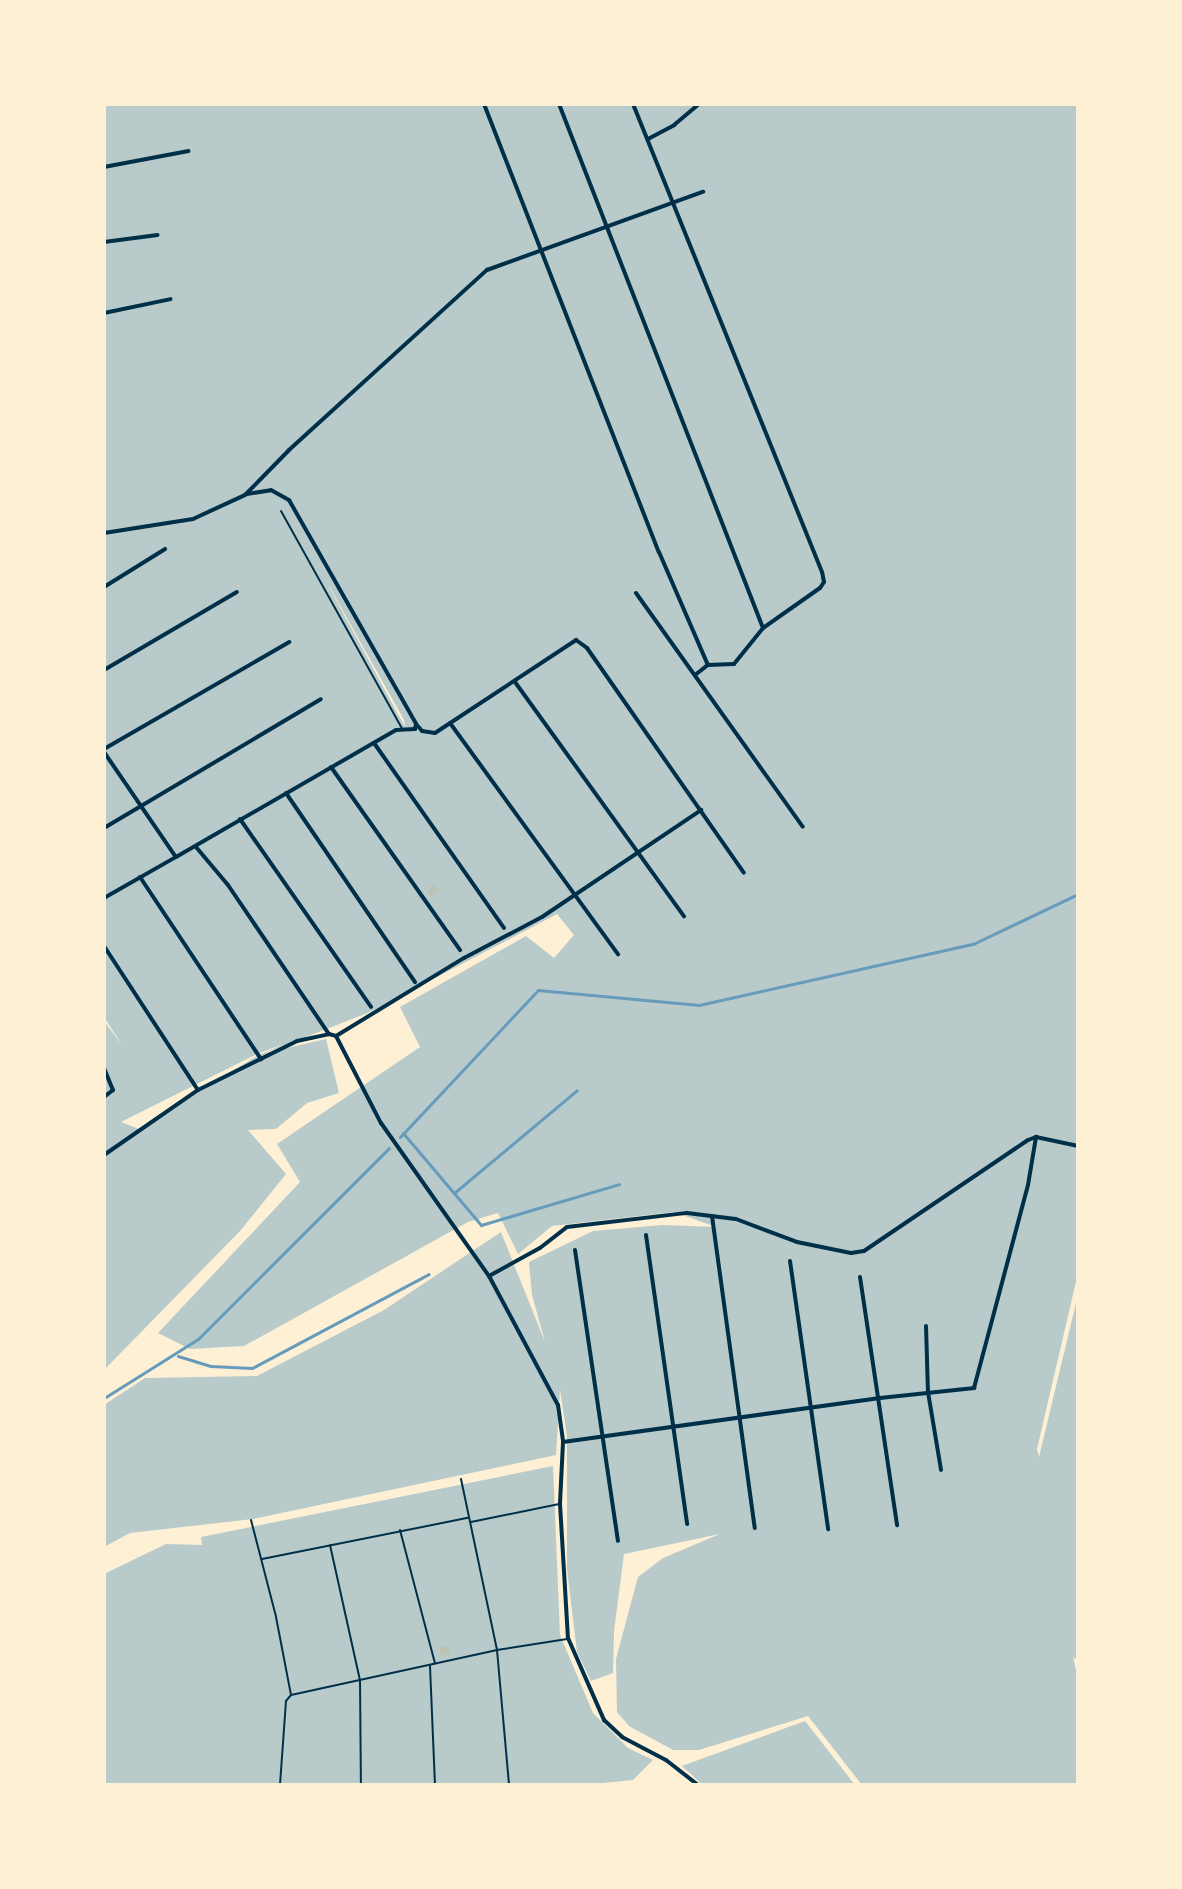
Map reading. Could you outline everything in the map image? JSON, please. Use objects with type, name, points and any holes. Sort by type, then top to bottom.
[{"type":"street","points":[[484,104],[659,552],[708,665]]},
{"type":"street","points":[[559,104],[763,628]]},
{"type":"street","points":[[633,104],[824,582],[763,628],[734,664],[708,665],[695,675]]},
{"type":"street","points":[[648,139],[674,125],[699,104]]},
{"type":"street","points":[[104,167],[189,151]]},
{"type":"street","points":[[245,495],[289,450],[487,270],[703,192]]},
{"type":"street","points":[[104,242],[158,235]]},
{"type":"street","points":[[104,313],[171,299]]},
{"type":"street","points":[[104,533],[193,519],[245,495],[271,490],[289,500],[416,724],[428,733],[450,723],[515,682],[571,642],[580,641],[744,873]]},
{"type":"street","points":[[104,587],[165,549]]},
{"type":"street","points":[[104,670],[237,592]]},
{"type":"street","points":[[636,593],[803,827]]},
{"type":"street","points":[[176,857],[104,750],[289,642]]},
{"type":"street","points":[[515,682],[684,916]]},
{"type":"street","points":[[104,828],[321,699]]},
{"type":"street","points":[[450,723],[618,954]]},
{"type":"street","points":[[104,898],[373,743],[402,728],[415,729],[416,724]]},
{"type":"street","points":[[373,743],[504,928]]},
{"type":"street","points":[[331,767],[460,950]]},
{"type":"street","points":[[286,793],[415,982]]},
{"type":"street","points":[[336,1036],[465,957],[542,917],[701,810]]},
{"type":"street","points":[[240,819],[371,1007]]},
{"type":"street","points":[[195,846],[228,885],[329,1034]]},
{"type":"street","points":[[140,877],[261,1059]]},
{"type":"street","points":[[104,946],[198,1090]]},
{"type":"street","points":[[104,1155],[198,1090],[297,1041],[329,1034],[336,1036],[381,1123],[489,1276],[558,1405],[563,1442],[560,1504],[568,1638],[604,1720],[622,1737],[666,1760],[698,1785]]},
{"type":"street","points":[[104,1068],[113,1090],[104,1097]]},
{"type":"street","points":[[489,1276],[540,1248],[567,1227],[687,1213],[736,1219],[797,1242],[851,1253],[864,1251],[1036,1137],[1078,1146]]},
{"type":"street","points":[[563,1442],[974,1388],[1028,1185],[1036,1137]]},
{"type":"street","points":[[712,1216],[755,1528]]},
{"type":"street","points":[[646,1235],[687,1524]]},
{"type":"street","points":[[575,1250],[618,1541]]},
{"type":"street","points":[[790,1261],[828,1529]]},
{"type":"street","points":[[860,1277],[897,1525]]},
{"type":"street","points":[[926,1326],[928,1392],[941,1470]]},
{"type":"lane","points":[[281,511],[402,728]]},
{"type":"lane","points":[[461,1479],[497,1650],[509,1785]]},
{"type":"lane","points":[[260,1559],[400,1530],[560,1504]]},
{"type":"lane","points":[[251,1520],[276,1617],[291,1695]]},
{"type":"lane","points":[[400,1530],[435,1664]]},
{"type":"lane","points":[[330,1545],[360,1680],[361,1785]]},
{"type":"lane","points":[[280,1785],[286,1701],[291,1695],[497,1650],[568,1638]]},
{"type":"lane","points":[[430,1665],[435,1785]]},
{"type":"shaded area","points":[[104,104],[1078,104],[1078,1273],[1037,1449],[1039,1457],[1078,1295],[1078,1661],[1073,1657],[1078,1678],[1078,1785],[862,1785],[808,1716],[699,1750],[673,1750],[629,1726],[617,1712],[616,1659],[638,1577],[663,1558],[720,1534],[624,1554],[614,1631],[613,1673],[591,1681],[577,1652],[567,1569],[567,1436],[560,1390],[556,1455],[253,1519],[130,1533],[104,1547],[104,1405],[145,1378],[257,1376],[384,1310],[501,1232],[545,1342],[532,1295],[529,1262],[593,1231],[663,1225],[716,1227],[674,1212],[552,1226],[518,1254],[498,1213],[468,1222],[244,1346],[190,1349],[158,1333],[300,1182],[277,1144],[420,1047],[400,1007],[526,936],[554,958],[574,935],[557,914],[370,1012],[265,1053],[326,1039],[339,1093],[307,1103],[276,1129],[248,1130],[286,1174],[240,1231],[104,1370],[104,1021],[122,1045],[104,1017]],"holes":[[[329,587],[404,720],[405,727]],[[286,1043],[257,1056],[139,1129],[121,1122],[257,1054]]]},
{"type":"shaded area","points":[[553,1466],[560,1635],[593,1713],[628,1748],[653,1760],[633,1780],[584,1785],[104,1785],[104,1574],[166,1544],[202,1545],[201,1537]]},
{"type":"shaded area","points":[[805,1721],[855,1785],[703,1785],[682,1766]]},
{"type":"building","points":[[435,885],[439,891],[431,896],[427,891]]},
{"type":"building","points":[[448,1646],[450,1654],[441,1656],[439,1648]]},
{"type":"waterway","points":[[400,1137],[538,990],[699,1005],[973,944],[1078,894]]},
{"type":"waterway","points":[[454,1193],[577,1090]]},
{"type":"waterway","points":[[403,1133],[481,1225],[619,1184]]},
{"type":"waterway","points":[[104,1398],[198,1339],[389,1148]]},
{"type":"waterway","points":[[178,1356],[211,1366],[252,1368],[429,1274]]}]
